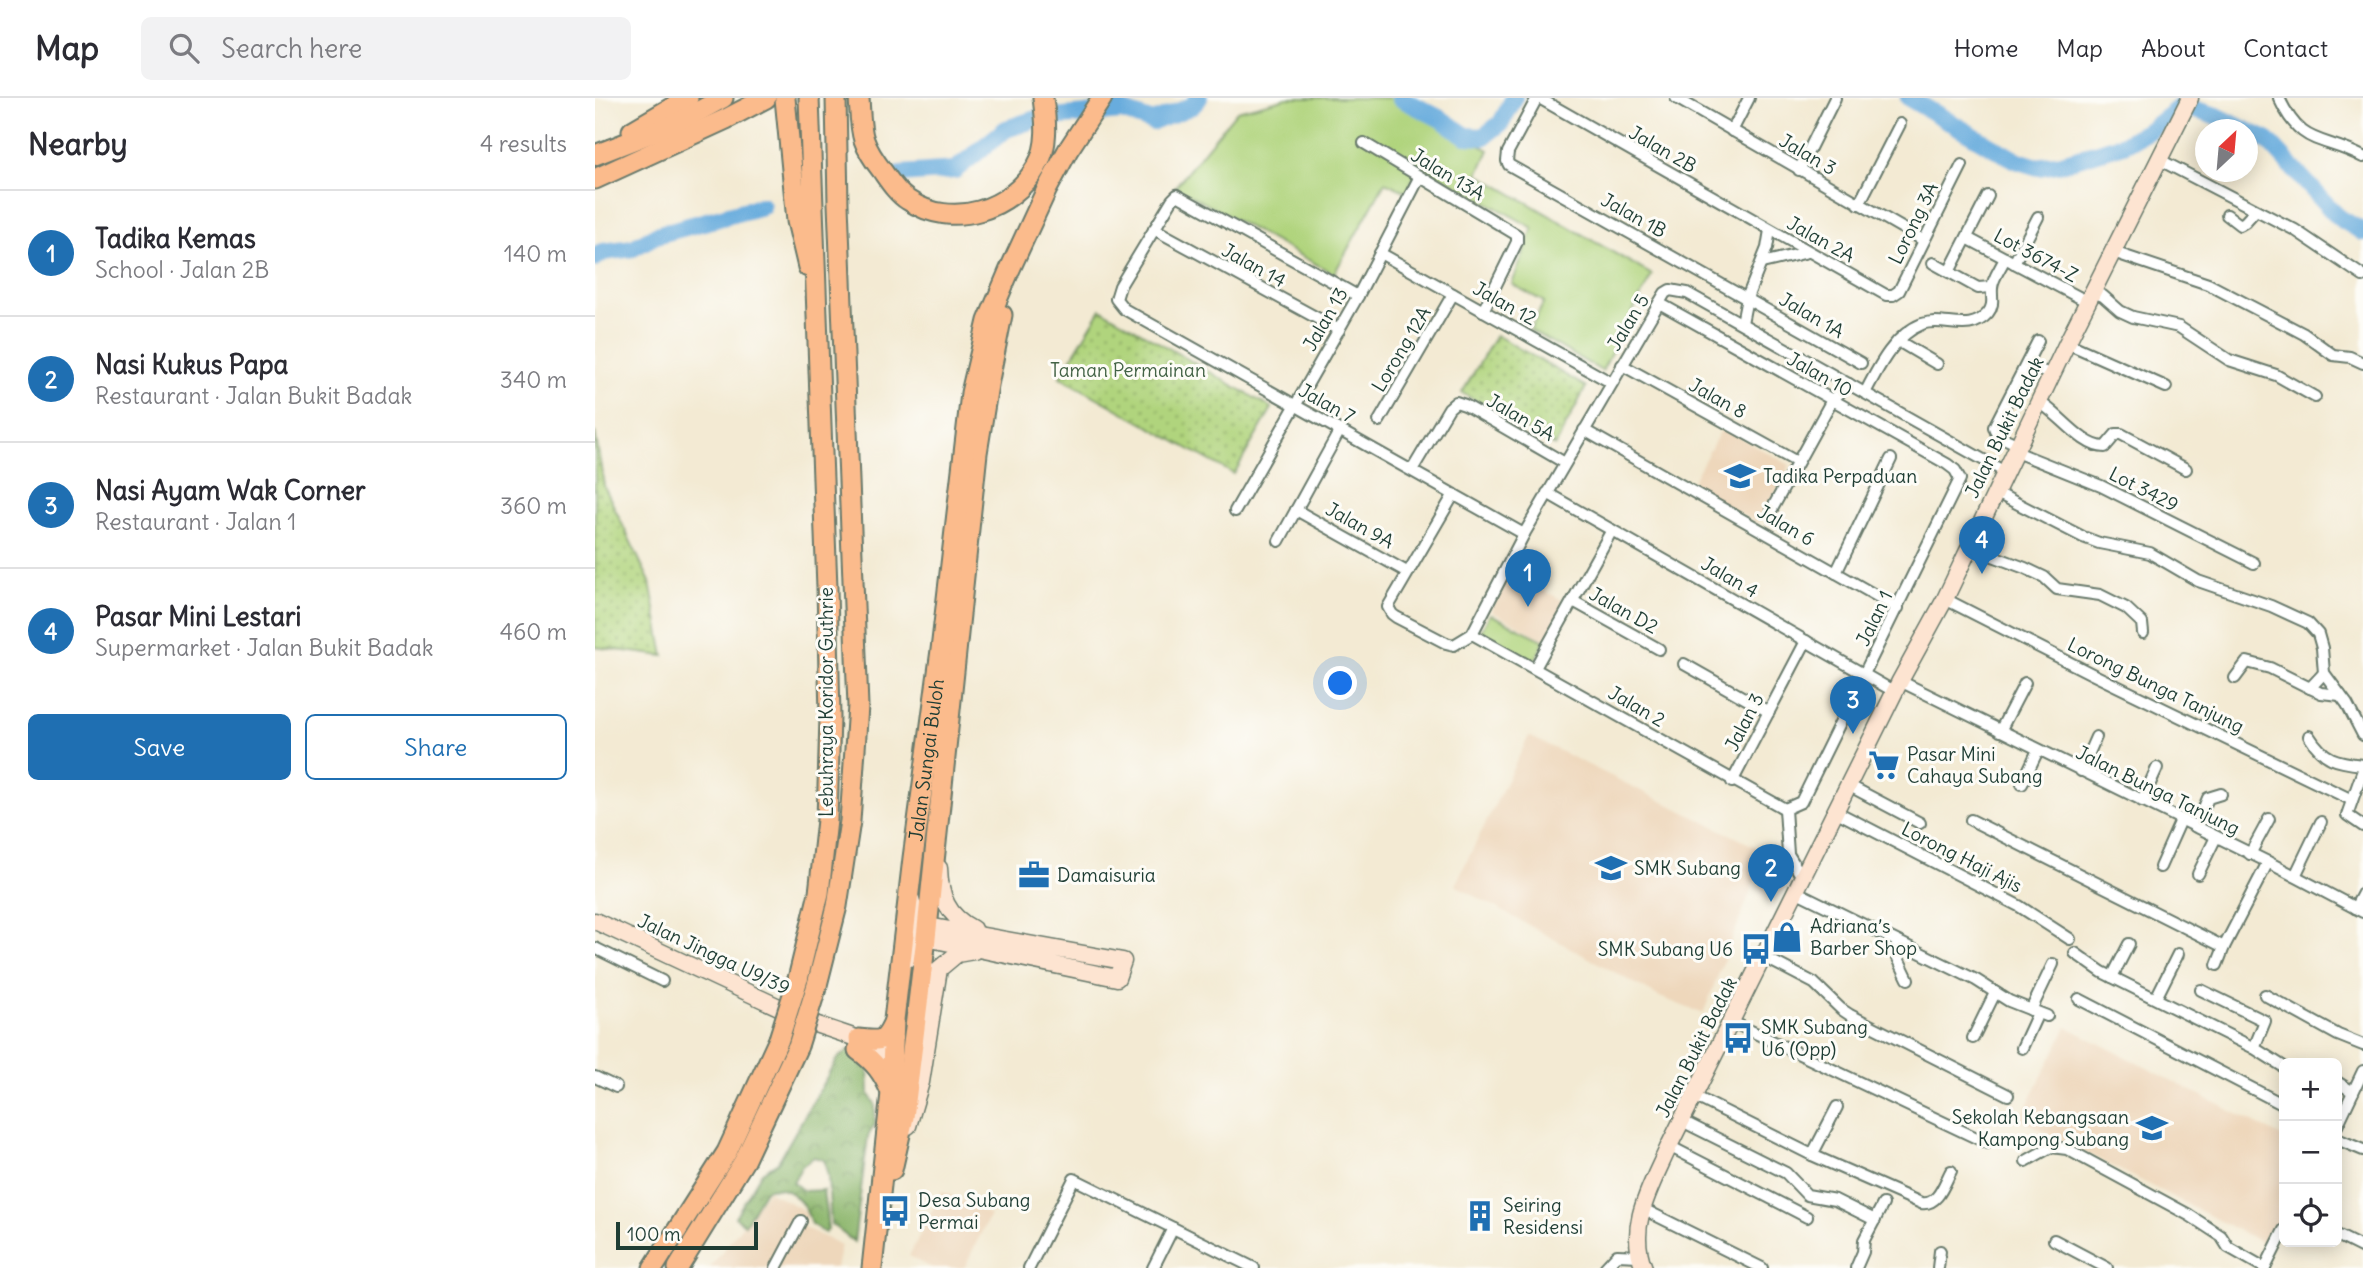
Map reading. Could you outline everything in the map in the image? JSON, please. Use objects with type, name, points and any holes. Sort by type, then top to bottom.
[{"type":"highway","points":[[595,154],[688,98]]},
{"type":"highway","points":[[595,154],[677,123],[723,98]]},
{"type":"highway","points":[[595,179],[766,98]]},
{"type":"highway","points":[[785,98],[797,221],[818,306]]},
{"type":"highway","name":"Lebuhraya Koridor Guthrie","points":[[678,1268],[744,1161],[788,1043],[798,979],[819,893],[827,820],[829,691],[809,98]]},
{"type":"highway","name":"Lebuhraya Koridor Guthrie","points":[[653,1268],[727,1152],[788,1043],[817,985],[837,906],[850,821],[858,706],[836,98]]},
{"type":"highway","points":[[838,163],[846,98]]},
{"type":"highway","points":[[859,98],[864,140],[875,161],[895,188],[909,201],[949,214],[971,214],[1008,199],[1024,183],[1038,165],[1045,144],[1043,98]]},
{"type":"highway","name":"Jalan Sungai Buloh","points":[[873,1263],[894,1060],[894,1020],[971,393],[988,321],[1010,269],[1047,189],[1068,150],[1102,98]]},
{"type":"highway","name":"Jalan Sungai Buloh","points":[[873,1263],[904,1117],[955,677],[977,453],[1010,269]]},
{"type":"highway","points":[[858,1045],[879,1041],[887,1036],[894,1020]]},
{"type":"highway","points":[[858,1045],[882,1072],[891,1093]]},
{"type":"highway","points":[[904,1117],[902,1077],[894,1060],[913,1045]]},
{"type":"main road","name":"Jalan Bukit Badak","points":[[1641,1262],[1637,1235],[1641,1208],[1669,1146],[1848,785],[1945,599],[2067,343],[2186,105]]},
{"type":"main road","points":[[939,813],[942,897],[949,911],[960,923],[985,943]]},
{"type":"main road","points":[[891,1174],[916,1105],[939,969],[957,954],[985,943],[1123,961],[1117,978],[985,943],[925,931],[913,912],[909,891]]},
{"type":"main road","name":"Jalan Jingga U9/39","points":[[595,921],[894,1060]]},
{"type":"main road","points":[[899,986],[909,948],[925,931]]},
{"type":"street","name":"Jalan 1B","points":[[1538,98],[1508,152],[1507,161],[1513,168],[1747,298]]},
{"type":"street","name":"Jalan 2B","points":[[1538,98],[1770,230]]},
{"type":"street","name":"Jalan 3","points":[[1676,98],[1923,240]]},
{"type":"street","points":[[1732,131],[1749,98]]},
{"type":"street","points":[[1800,170],[1835,98]]},
{"type":"street","points":[[2279,98],[2291,121],[2303,134],[2363,157]]},
{"type":"street","points":[[1859,204],[1900,124]]},
{"type":"street","name":"Jalan 13A","points":[[1364,143],[1514,233],[1518,240],[1483,311]]},
{"type":"street","points":[[2158,159],[2317,243],[2363,276]]},
{"type":"street","name":"Lorong 3A","points":[[1893,295],[1899,291],[1962,164]]},
{"type":"street","name":"Jalan 13","points":[[1235,511],[1358,296],[1419,178]]},
{"type":"street","points":[[1154,229],[1177,195],[1358,296]]},
{"type":"street","points":[[1949,272],[1989,196]]},
{"type":"street","points":[[2227,215],[2240,225],[2255,211]]},
{"type":"street","points":[[1865,393],[1898,341],[1912,329],[1935,321],[1960,326],[1976,321],[1988,313],[1994,300],[1991,287],[2038,217]]},
{"type":"street","name":"Jalan 7","points":[[1154,229],[1120,286],[1116,299],[1124,309],[1524,534]]},
{"type":"street","name":"Jalan 14","points":[[1154,229],[1339,330]]},
{"type":"street","name":"Jalan 2A","points":[[1770,230],[1877,291],[1893,295]]},
{"type":"street","points":[[1742,323],[1747,298],[1762,263],[1770,230]]},
{"type":"street","name":"Lot 3674-Z","points":[[1967,238],[2010,261],[2091,297],[2103,296],[2120,311],[2133,317],[2179,327],[2229,360],[2276,375],[2315,397]]},
{"type":"street","points":[[1762,263],[1808,252]]},
{"type":"street","points":[[2113,252],[2207,284],[2285,323],[2333,355],[2350,357],[2363,363]]},
{"type":"street","name":"Jalan 12","points":[[1380,253],[1612,383]]},
{"type":"street","points":[[1933,263],[1978,288],[1991,287]]},
{"type":"street","name":"Jalan 5","points":[[1472,634],[1524,534],[1659,303],[1670,290],[1680,290],[1742,323],[2005,472]]},
{"type":"street","name":"Lorong 12A","points":[[1379,421],[1453,294]]},
{"type":"street","name":"Jalan 1A","points":[[1747,298],[1861,363]]},
{"type":"street","name":"Jalan 10","points":[[1659,303],[1947,464],[1955,470],[1960,480]]},
{"type":"street","points":[[1898,341],[1937,364]]},
{"type":"street","points":[[2038,341],[2027,365],[2052,375]]},
{"type":"street","points":[[2067,343],[2166,387]]},
{"type":"street","name":"Jalan 8","points":[[1622,365],[1797,462]]},
{"type":"street","name":"Lot 3429","points":[[2027,365],[1994,427],[1997,435],[2017,448],[2101,486],[2254,563]]},
{"type":"street","points":[[1772,509],[1832,400],[1849,384]]},
{"type":"street","name":"Jalan 5A","points":[[1412,470],[1449,408],[1456,402],[1565,463]]},
{"type":"street","points":[[2039,402],[2080,435],[2100,447],[2105,447],[2116,434],[2121,434],[2186,469]]},
{"type":"street","points":[[1279,541],[1340,430]]},
{"type":"street","name":"Jalan 6","points":[[1584,430],[1898,608]]},
{"type":"street","points":[[1836,573],[1891,459]]},
{"type":"street","name":"Jalan 1","points":[[1785,809],[1801,802],[1960,480]]},
{"type":"street","points":[[1995,492],[2083,537],[2099,543],[2150,553],[2197,580],[2302,620],[2313,627],[2318,634],[2324,673],[2358,723],[2363,735]]},
{"type":"street","name":"Jalan 4","points":[[1548,493],[1865,675],[1898,687]]},
{"type":"street","points":[[1454,494],[1388,607],[1392,614],[1446,643],[1458,644],[1472,634]]},
{"type":"street","name":"Jalan 9A","points":[[1296,510],[1407,572]]},
{"type":"street","points":[[1535,668],[1612,530]]},
{"type":"street","points":[[1969,547],[2044,577],[2057,589],[2100,595],[2126,608],[2142,623],[2143,633]]},
{"type":"street","name":"Lorong Bunga Tanjung","points":[[1945,599],[2092,674],[2352,800]]},
{"type":"street","name":"Jalan D2","points":[[1573,601],[1659,649]]},
{"type":"street","name":"Jalan 2","points":[[1472,634],[1785,809]]},
{"type":"street","name":"Jalan 3","points":[[1733,782],[1806,641]]},
{"type":"street","points":[[2235,678],[2247,662],[2256,663],[2321,693],[2340,695]]},
{"type":"street","points":[[1684,664],[1769,712]]},
{"type":"street","points":[[2309,688],[2324,673]]},
{"type":"street","points":[[2000,731],[2025,683]]},
{"type":"street","name":"Jalan Bunga Tanjung","points":[[1898,687],[2000,731],[2268,862],[2359,910]]},
{"type":"street","points":[[2309,736],[2319,752],[2333,761],[2363,768],[2347,817],[2363,826]]},
{"type":"street","points":[[2081,771],[2097,737]]},
{"type":"street","points":[[2022,784],[2038,750]]},
{"type":"street","points":[[2142,801],[2157,768]]},
{"type":"street","points":[[1848,785],[1920,823]]},
{"type":"street","points":[[2196,827],[2208,798],[2221,794]]},
{"type":"street","points":[[1785,809],[1788,854],[1799,884],[1897,943],[2039,1013]]},
{"type":"street","name":"Lorong Haji Ajis","points":[[1835,811],[2019,906],[2070,939]]},
{"type":"street","points":[[1971,820],[2224,947]]},
{"type":"street","points":[[2160,867],[2181,820]]},
{"type":"street","points":[[2250,855],[2269,820]]},
{"type":"street","points":[[2295,876],[2321,822]]},
{"type":"street","points":[[2197,874],[2216,837]]},
{"type":"street","points":[[2217,965],[2268,862]]},
{"type":"street","points":[[2359,910],[2363,893]]},
{"type":"street","points":[[1897,943],[1896,954],[1908,979]]},
{"type":"street","points":[[2112,977],[2129,944]]},
{"type":"street","points":[[595,948],[662,981]]},
{"type":"street","points":[[2075,953],[2112,977],[2254,1048],[2279,1064]]},
{"type":"street","points":[[2156,998],[2178,954]]},
{"type":"street","points":[[1764,957],[1814,983],[1841,1009],[2008,1095]]},
{"type":"street","points":[[2022,1048],[2039,1013],[2053,964]]},
{"type":"street","points":[[2201,990],[2265,1021],[2254,1048]]},
{"type":"street","points":[[1973,1038],[1995,993]]},
{"type":"street","points":[[2265,995],[2338,1035],[2363,1045]]},
{"type":"street","points":[[2079,999],[2279,1102]]},
{"type":"street","points":[[1732,1022],[1987,1143]]},
{"type":"street","points":[[2339,1121],[2363,1071]]},
{"type":"street","points":[[595,1077],[616,1087]]},
{"type":"street","points":[[2342,1085],[2353,1092]]},
{"type":"street","points":[[1694,1096],[1811,1155],[1927,1204],[1934,1202],[1951,1171]]},
{"type":"street","points":[[1811,1155],[1837,1107]]},
{"type":"street","points":[[1682,1121],[1786,1173],[1807,1195],[1835,1200],[1875,1220]]},
{"type":"street","points":[[2342,1141],[2363,1150]]},
{"type":"street","points":[[1669,1146],[1807,1217]]},
{"type":"street","points":[[2026,1160],[2051,1147],[2067,1149],[2189,1215],[2221,1236],[2228,1247],[2265,1268],[2279,1240]]},
{"type":"street","points":[[1030,1268],[1074,1179],[1254,1268]]},
{"type":"street","points":[[1856,1268],[1864,1240],[1883,1204]]},
{"type":"street","points":[[1641,1208],[1762,1268]]},
{"type":"street","points":[[776,1268],[801,1221]]},
{"type":"street","points":[[1153,1268],[1173,1228]]},
{"type":"street","points":[[2342,1238],[2363,1248]]},
{"type":"street","points":[[2054,1240],[2107,1268]]},
{"type":"street","points":[[1938,1268],[1940,1251]]},
{"type":"street","points":[[1605,1268],[1617,1255],[1641,1262]]},
{"type":"shaded area","name":"Tadika Perpaduan","points":[[1722,428],[1790,465],[1758,523],[1690,486]]},
{"type":"shaded area","points":[[1511,574],[1566,602],[1546,640],[1491,611]]},
{"type":"shaded area","name":"SMK Subang","points":[[1529,736],[1766,852],[1703,1014],[1660,997],[1455,885]]},
{"type":"shaded area","name":"Sekolah Kebangsaan Kampong Subang","points":[[2067,1027],[2279,1135],[2279,1225],[2269,1246],[2020,1119]]},
{"type":"shaded area","points":[[768,1191],[806,1214],[803,1227],[841,1245],[836,1268],[710,1268]]},
{"type":"shaded area","points":[[942,1191],[990,1215],[964,1268],[932,1268],[909,1256]]},
{"type":"green space","points":[[1287,98],[1392,98],[1489,150],[1478,174],[1652,275],[1602,371],[1530,330],[1544,302],[1512,284],[1533,228],[1420,165],[1407,192],[1385,182],[1334,274],[1175,187],[1237,111]]},
{"type":"green space","name":"Taman Permainan","points":[[1101,309],[1272,408],[1234,474],[1060,377]]},
{"type":"green space","points":[[1496,335],[1586,387],[1555,446],[1462,393]]},
{"type":"green space","points":[[595,432],[604,486],[650,582],[664,656],[595,647]]},
{"type":"green space","points":[[1490,614],[1545,641],[1533,664],[1479,635]]},
{"type":"green space","points":[[848,1051],[868,1064],[869,1094],[875,1104],[875,1124],[868,1136],[854,1242],[831,1224],[828,1176],[824,1160],[814,1157],[802,1166],[793,1182],[803,1191],[823,1190],[828,1229],[825,1233],[811,1224],[805,1209],[795,1196],[773,1188],[765,1190],[745,1224],[735,1217],[762,1172],[778,1162],[838,1058]]},
{"type":"waterway","points":[[901,174],[955,170],[1006,129],[1039,118],[1122,111],[1153,122],[1192,106],[1199,98]]},
{"type":"waterway","points":[[1400,98],[1441,119],[1466,136],[1483,137],[1501,123],[1514,98]]},
{"type":"waterway","points":[[1909,98],[2015,160],[2038,167],[2062,163],[2124,144],[2150,130],[2181,106],[2223,119]]},
{"type":"waterway","points":[[2258,136],[2268,141],[2338,217],[2363,232]]},
{"type":"waterway","points":[[595,258],[603,252],[633,248],[656,235],[762,206]]},
{"type":"place","name":"Tadika Perpaduan","points":[[1740,476]]},
{"type":"place","name":"Pasar Mini Lestari","points":[[1982,574]]},
{"type":"place","name":"Tadika Kemas","points":[[1528,607]]},
{"type":"place","name":"Nasi Ayam Wak Corner","points":[[1853,734]]},
{"type":"place","name":"Pasar Mini Cahaya Subang","points":[[1884,765]]},
{"type":"place","name":"SMK Subang","points":[[1611,868]]},
{"type":"place","name":"Damaisuria","points":[[1034,875]]},
{"type":"place","name":"Nasi Kukus Papa","points":[[1771,902]]},
{"type":"place","name":"Adriana’s Barber Shop","points":[[1787,937]]},
{"type":"place","name":"SMK Subang U6","points":[[1756,949]]},
{"type":"place","name":"SMK Subang U6 (Opp)","points":[[1738,1038]]},
{"type":"place","name":"Sekolah Kebangsaan Kampong Subang","points":[[2152,1128]]},
{"type":"place","name":"Desa Subang Permai","points":[[895,1211]]},
{"type":"place","name":"Seiring Residensi","points":[[1480,1216]]}]
